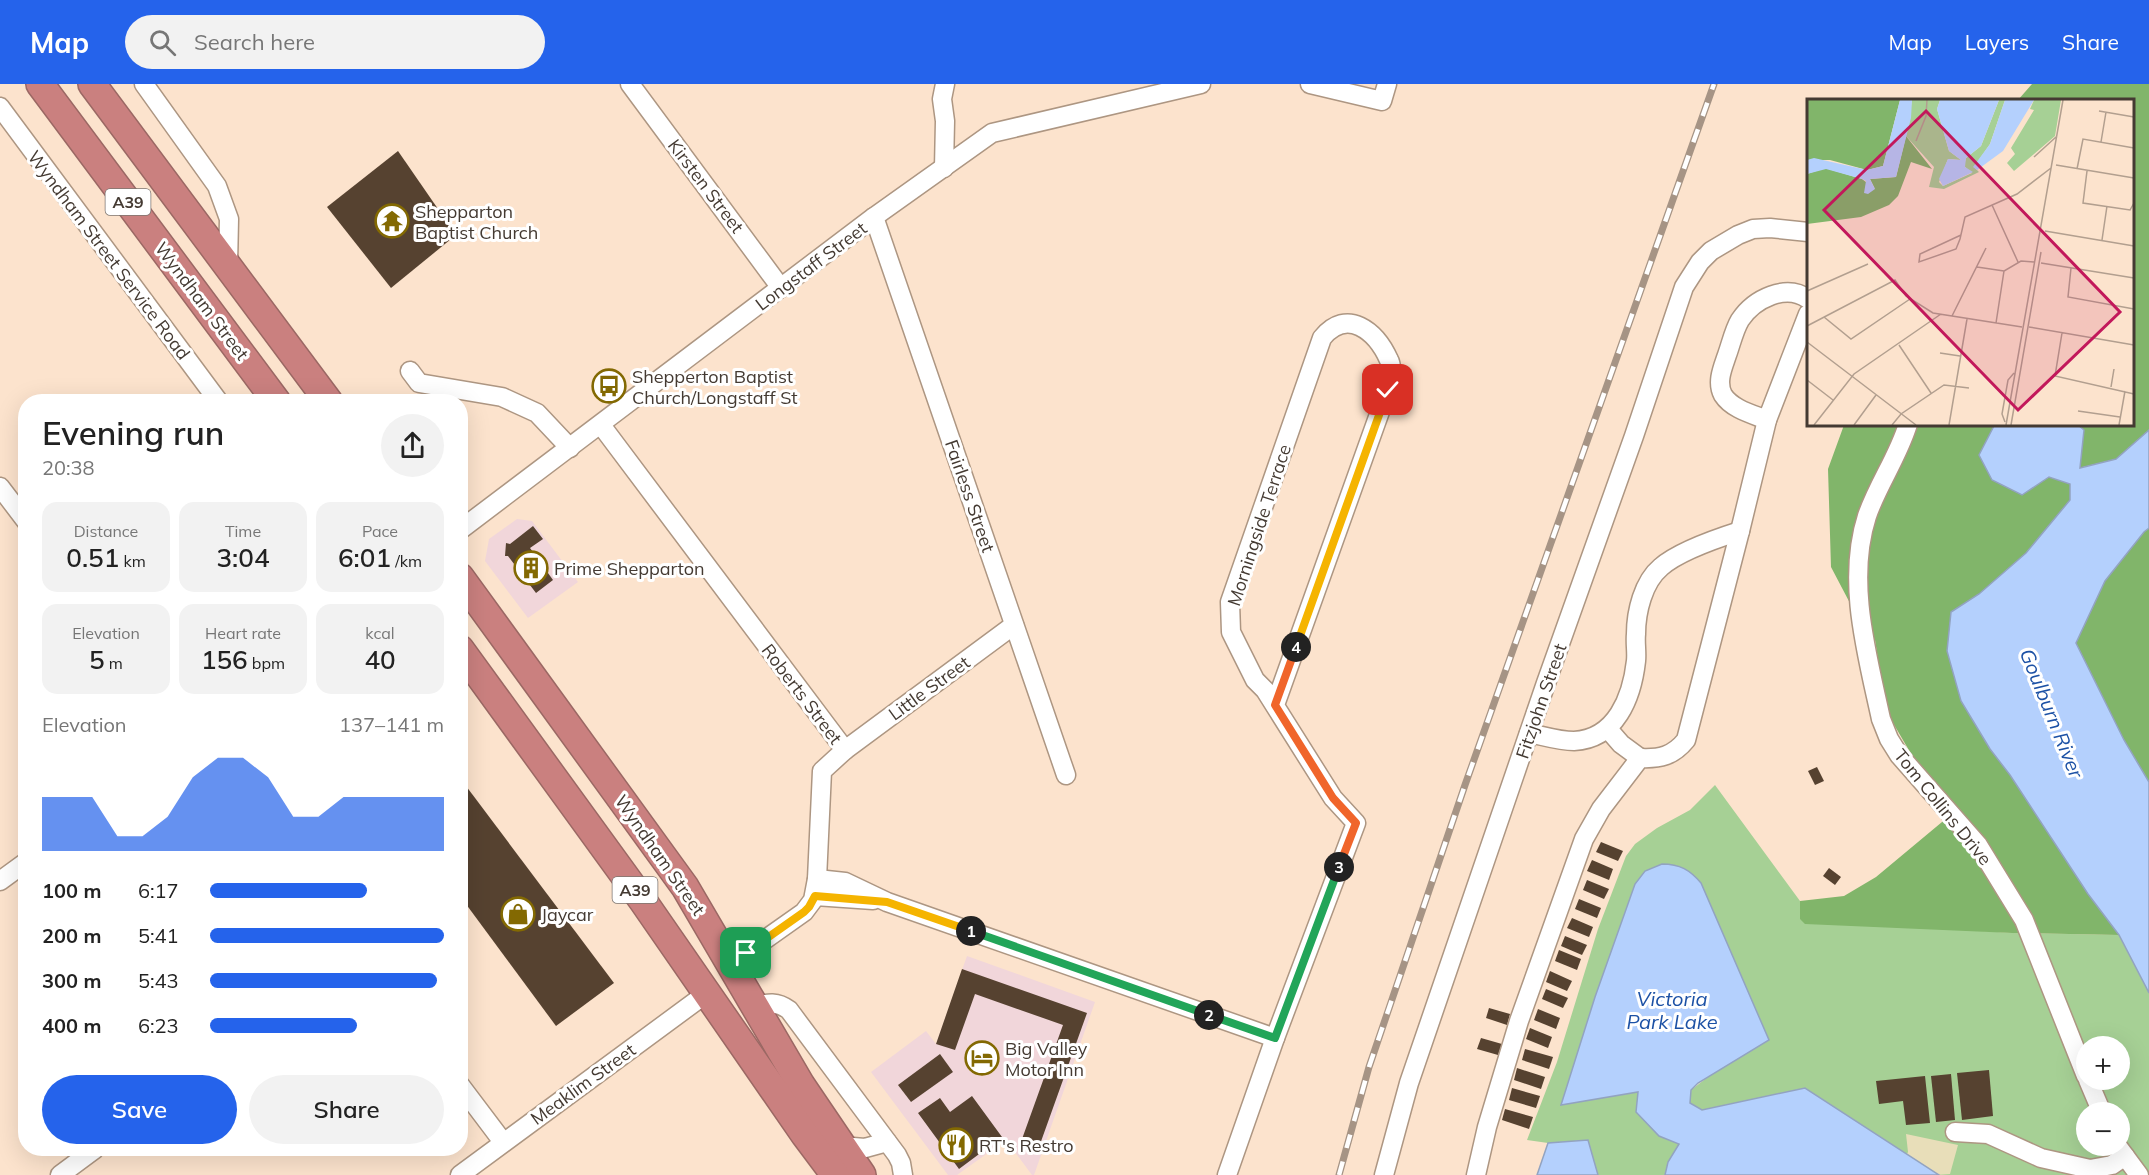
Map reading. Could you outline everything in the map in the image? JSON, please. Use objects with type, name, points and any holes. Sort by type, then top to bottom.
[{"type":"highway","name":"Wyndham Street","points":[[40,84],[271,394]]},
{"type":"highway","name":"A39","points":[[92,84],[323,394]]},
{"type":"highway","name":"Wyndham Street","points":[[468,588],[685,887],[801,1084],[862,1175]]},
{"type":"highway","name":"A39","points":[[468,660],[643,901],[835,1175]]},
{"type":"highway","points":[[707,993],[733,967]]},
{"type":"street","points":[[144,84],[217,186],[229,219],[228,266]]},
{"type":"street","name":"Kirsten Street","points":[[630,84],[781,288]]},
{"type":"street","points":[[944,168],[945,121],[942,99],[945,84]]},
{"type":"street","name":"Longstaff Street","points":[[468,524],[874,217],[992,133],[1198,84]]},
{"type":"street","points":[[1310,84],[1384,93]]},
{"type":"street","name":"Wyndham Street Service Road","points":[[0,107],[213,394]]},
{"type":"street","name":"Fairless Street","points":[[874,217],[1066,775]]},
{"type":"street","name":"Fitzjohn Street","points":[[1384,1175],[1409,1083],[1684,287],[1700,262],[1725,242],[1753,229],[1787,228],[1807,232]]},
{"type":"street","points":[[1767,420],[1731,404],[1723,396],[1720,374],[1739,322],[1752,307],[1773,295],[1802,294],[1807,298]]},
{"type":"street","points":[[1608,729],[1621,744],[1640,758],[1654,758],[1677,751],[1686,740],[1767,420],[1807,319]]},
{"type":"street","name":"Morningside Terrace","points":[[1275,705],[1392,378],[1390,362],[1366,328],[1352,324],[1329,329],[1322,339],[1230,602],[1231,632],[1255,680],[1275,705],[1333,798],[1356,823],[1275,1038]]},
{"type":"street","points":[[410,370],[419,383],[502,397],[537,413],[570,448]]},
{"type":"street","name":"Roberts Street","points":[[601,425],[844,750],[822,771],[816,887]]},
{"type":"street","name":"Tom Collins Drive","points":[[1907,426],[1902,444],[1874,497],[1861,539],[1858,590],[1881,719],[1888,739],[1899,755],[1978,845],[2024,920],[2076,1050]]},
{"type":"street","points":[[0,487],[18,511]]},
{"type":"street","points":[[1529,733],[1575,741],[1608,729],[1618,718],[1629,693],[1636,661],[1635,632],[1640,604],[1649,582],[1660,567],[1674,558],[1740,531]]},
{"type":"street","name":"Little Street","points":[[844,750],[1014,625]]},
{"type":"street","points":[[1476,1175],[1487,1127],[1519,1021],[1584,838],[1601,809],[1640,758]]},
{"type":"street","points":[[0,881],[18,868]]},
{"type":"street","points":[[733,967],[746,953],[804,912],[809,907],[816,887],[845,882],[887,902],[1275,1038],[1227,1175]]},
{"type":"street","name":"Meaklim Street","points":[[460,1175],[707,993]]},
{"type":"street","points":[[754,1006],[774,1002],[789,1010],[901,1162],[903,1175]]},
{"type":"street","points":[[468,1096],[503,1142]]},
{"type":"street","points":[[1955,1132],[1988,1134],[2041,1158],[2090,1169],[2112,1164],[2118,1156]]},
{"type":"street","points":[[841,1146],[865,1148],[887,1142]]},
{"type":"street","points":[[60,1175],[86,1156]]},
{"type":"street","points":[[2126,1156],[2139,1175]]},
{"type":"shaded area","points":[[517,519],[532,521],[578,582],[528,618],[485,561],[489,539]]},
{"type":"shaded area","name":"Big Valley Motor Inn","points":[[967,956],[1095,1002],[1034,1175],[1006,1140],[957,1175],[948,1175],[871,1072],[926,1031],[936,1044]]},
{"type":"green space","points":[[2032,84],[2149,84],[2149,430],[2116,459],[2079,468],[2084,431],[2079,426],[2134,426],[2134,99],[2019,99]]},
{"type":"green space","points":[[1844,426],[1994,426],[1979,455],[2022,495],[2049,477],[2070,484],[2070,500],[2026,553],[1979,594],[1951,612],[1961,701],[1990,749],[2010,775],[2088,894],[2119,935],[1805,924],[1800,919],[1800,901],[1844,896],[1876,877],[1948,817],[1886,711],[1875,640],[1852,607],[1831,567],[1828,469]]},
{"type":"green space","points":[[2149,528],[2149,782],[2124,740],[2076,643],[2105,581]]},
{"type":"green space","points":[[1715,785],[1800,901],[1800,919],[2012,933],[2119,935],[2149,993],[2149,1175],[1939,1175],[1805,1088],[1702,1110],[1689,1103],[1691,1090],[1708,1077],[1562,1104],[1638,1091],[1659,1136],[1680,1144],[1668,1162],[1665,1175],[1598,1175],[1588,1140],[1548,1143],[1527,1140],[1557,1062],[1598,929],[1626,856],[1635,844],[1657,828],[1690,810]]},
{"type":"sand","points":[[1906,1134],[1958,1145],[1950,1174],[1936,1175],[1900,1168],[1908,1152]]},
{"type":"water","name":"Goulburn River","points":[[1994,426],[2079,426],[2084,430],[2080,468],[2116,459],[2149,430],[2149,528],[2105,581],[2076,643],[2124,740],[2149,782],[2149,993],[2119,935],[2088,894],[2010,775],[1990,749],[1961,701],[1947,651],[1951,612],[1979,594],[2026,553],[2070,500],[2070,484],[2049,477],[2022,495],[1992,480],[1979,455]]},
{"type":"water","name":"Victoria Park Lake","points":[[1662,864],[1684,869],[1701,883],[1769,1040],[1698,1083],[1691,1090],[1690,1103],[1702,1110],[1805,1088],[1939,1175],[1665,1175],[1668,1162],[1679,1144],[1659,1136],[1636,1112],[1638,1092],[1561,1105],[1595,997],[1635,884],[1645,871]]},
{"type":"water","points":[[1588,1140],[1598,1175],[1537,1175],[1548,1143]]},
{"type":"building","name":"Shepparton Baptist Church","points":[[398,151],[456,235],[391,288],[327,207]]},
{"type":"building","name":"Prime Shepparton","points":[[533,526],[543,539],[530,548],[553,580],[536,593],[508,556],[505,556],[506,543],[510,544]]},
{"type":"building","points":[[1817,767],[1824,781],[1815,785],[1808,771]]},
{"type":"building","points":[[468,789],[614,983],[556,1026],[468,907]]},
{"type":"building","points":[[1601,842],[1623,851],[1618,861],[1596,852]]},
{"type":"building","points":[[1592,860],[1613,869],[1609,880],[1587,871]]},
{"type":"building","points":[[1829,868],[1841,877],[1835,885],[1823,876]]},
{"type":"building","points":[[1587,880],[1609,889],[1604,899],[1583,890]]},
{"type":"building","points":[[1579,899],[1601,908],[1597,918],[1575,909]]},
{"type":"building","points":[[1572,918],[1593,927],[1589,937],[1567,928]]},
{"type":"building","points":[[1565,936],[1587,945],[1582,955],[1561,946]]},
{"type":"building","points":[[1559,950],[1581,959],[1577,970],[1555,961]]},
{"type":"building","points":[[962,969],[1087,1013],[1039,1147],[1022,1139],[1063,1025],[975,994],[955,1050],[936,1044]]},
{"type":"building","points":[[1550,971],[1572,981],[1567,991],[1546,982]]},
{"type":"building","points":[[1546,989],[1568,998],[1563,1008],[1542,999]]},
{"type":"building","points":[[1489,1008],[1510,1014],[1507,1025],[1486,1018]]},
{"type":"building","points":[[1538,1009],[1560,1018],[1556,1029],[1534,1020]]},
{"type":"building","points":[[1530,1028],[1552,1037],[1548,1048],[1526,1039]]},
{"type":"building","points":[[1481,1038],[1502,1044],[1498,1055],[1477,1049]]},
{"type":"building","points":[[1525,1049],[1553,1057],[1549,1069],[1522,1060]]},
{"type":"building","points":[[940,1054],[953,1072],[911,1102],[898,1085]]},
{"type":"building","points":[[1517,1068],[1545,1077],[1541,1089],[1514,1080]]},
{"type":"building","points":[[1989,1070],[1993,1116],[1962,1120],[1957,1073]]},
{"type":"building","points":[[1951,1074],[1955,1120],[1936,1122],[1931,1076]]},
{"type":"building","points":[[1925,1076],[1930,1123],[1906,1125],[1903,1101],[1879,1104],[1876,1081]]},
{"type":"building","points":[[1512,1088],[1540,1096],[1536,1108],[1509,1100]]},
{"type":"building","points":[[972,1096],[1002,1137],[959,1169],[918,1113],[940,1098],[950,1112]]},
{"type":"building","points":[[1505,1109],[1533,1117],[1529,1129],[1502,1120]]},
{"type":"railway","points":[[1339,1175],[1369,1067],[1465,785],[1714,84]]},
{"type":"place","name":"Shepparton Baptist Church","points":[[392,221]]},
{"type":"place","name":"Shepperton Baptist Church/Longstaff St","points":[[609,386]]},
{"type":"place","name":"Prime Shepparton","points":[[531,568]]},
{"type":"place","name":"Jaycar","points":[[518,914]]},
{"type":"place","name":"Big Valley Motor Inn","points":[[982,1058]]},
{"type":"place","name":"RT's Restro","points":[[956,1145]]},
{"type":"route","points":[[746,953],[804,912],[815,896],[887,902],[1275,1038],[1356,823],[1333,798],[1275,705],[1388,390]]}]
